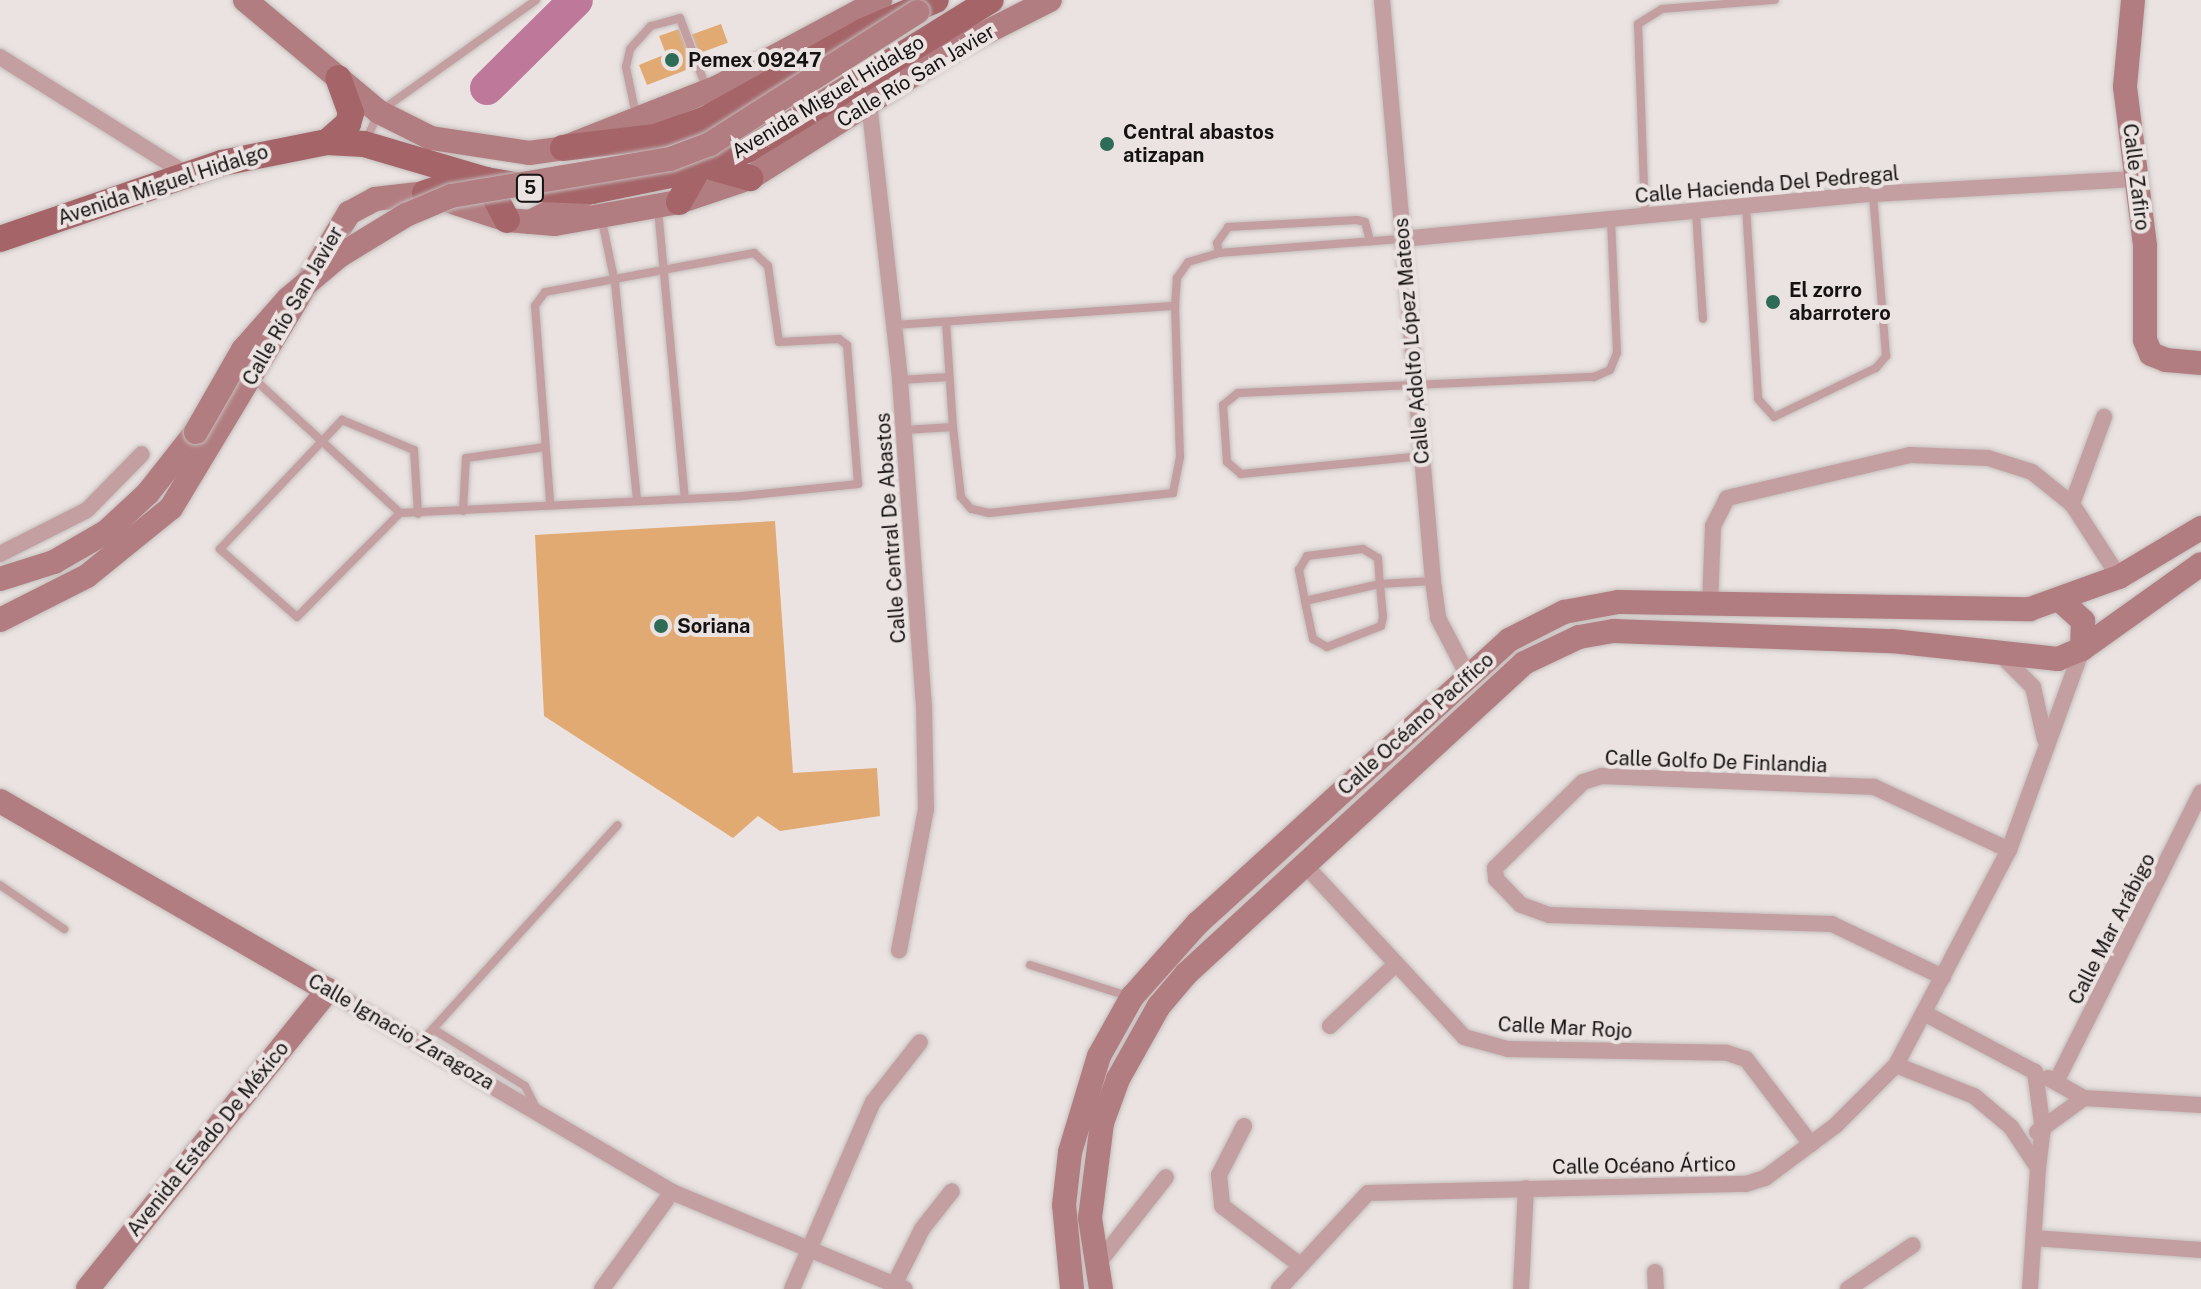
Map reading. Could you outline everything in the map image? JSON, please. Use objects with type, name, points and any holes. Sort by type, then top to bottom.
[{"type":"main road","name":"Avenida Miguel Hidalgo","points":[[0,239],[256,153],[327,142],[364,144],[480,178],[592,191],[702,167],[747,150],[991,0]]},
{"type":"main road","points":[[563,148],[718,112],[874,26],[926,6]]},
{"type":"main road","points":[[327,142],[348,124],[351,113],[338,78]]},
{"type":"main road","points":[[668,205],[702,167],[750,178]]},
{"type":"main road","points":[[425,193],[480,178],[518,221]]},
{"type":"street","points":[[245,0],[379,112],[431,138],[494,152],[563,148]]},
{"type":"street","points":[[646,128],[880,0]]},
{"type":"street","name":"Calle Río San Javier","points":[[0,620],[87,576],[141,538],[196,475],[252,377],[284,329],[331,234],[349,213],[375,199],[425,193],[518,221],[602,221],[668,205],[750,178],[869,102],[1050,0]]},
{"type":"street","name":"Calle Adolfo López Mateos","points":[[1382,0],[1433,581],[1438,618],[1467,674]]},
{"type":"street","name":"Calle Zafiro","points":[[2133,0],[2125,87],[2151,354],[2201,363]]},
{"type":"street","name":"Avenida Miguel Hidalgo","points":[[0,579],[54,562],[106,532],[148,493],[196,432],[243,350],[288,299],[339,256],[406,215],[451,196],[670,159],[710,144],[926,6]]},
{"type":"street","points":[[0,57],[188,175]]},
{"type":"street","name":"Calle Central De Abastos","points":[[869,102],[900,380],[926,809],[899,950]]},
{"type":"street","points":[[148,151],[162,183]]},
{"type":"street","name":"Calle Hacienda Del Pedregal","points":[[1402,239],[1873,194],[2136,179]]},
{"type":"street","points":[[518,221],[592,191]]},
{"type":"street","points":[[2072,504],[2104,417]]},
{"type":"street","points":[[0,554],[87,510],[142,454]]},
{"type":"street","points":[[1710,605],[1717,510],[1744,492],[1910,455],[1947,455],[2032,472],[2072,504],[2119,577]]},
{"type":"street","name":"Calle Océano Pacífico","points":[[1072,1289],[1064,1205],[1070,1152],[1099,1056],[1132,997],[1198,923],[1467,674],[1509,640],[1564,612],[1618,602],[1998,612],[2061,601],[2119,577],[2201,528]]},
{"type":"street","name":"Calle Océano Pacífico","points":[[1098,1277],[1090,1218],[1094,1166],[1102,1123],[1138,1040],[1186,974],[1524,663],[1579,637],[1614,631],[1876,640],[2046,659],[2082,649],[2201,564]]},
{"type":"street","points":[[2061,601],[2083,621],[2082,649]]},
{"type":"street","points":[[1998,612],[1988,632],[1998,652],[2033,687],[2046,745]]},
{"type":"street","name":"Calle Océano Ártico","points":[[1279,1289],[1368,1193],[1746,1184],[1765,1178],[1811,1144],[1896,1065],[2009,850],[2082,649]]},
{"type":"street","name":"Calle Golfo De Finlandia","points":[[1943,977],[1832,924],[1549,915],[1521,905],[1496,879],[1495,868],[1583,782],[1602,776],[1874,787],[2009,850]]},
{"type":"street","name":"Calle Mar Arábigo","points":[[2056,1082],[2196,817],[2201,792]]},
{"type":"street","name":"Calle Ignacio Zaragoza","points":[[0,801],[672,1192],[810,1247],[897,1287]]},
{"type":"street","name":"Calle Mar Rojo","points":[[1304,864],[1449,1027],[1484,1044],[1727,1053],[1746,1059],[1811,1144]]},
{"type":"street","points":[[1330,1026],[1394,966]]},
{"type":"street","name":"Avenida Estado De México","points":[[88,1289],[328,990]]},
{"type":"street","points":[[1924,1013],[2084,1098],[2201,1105]]},
{"type":"street","points":[[792,1289],[873,1102],[920,1042]]},
{"type":"street","points":[[1896,1065],[1974,1096],[2021,1139],[2038,1168]]},
{"type":"street","points":[[2030,1289],[2043,1130],[2035,1072]]},
{"type":"street","points":[[2021,1139],[2043,1130],[2084,1098]]},
{"type":"street","points":[[1244,1126],[1219,1175],[1222,1206],[1299,1264]]},
{"type":"street","points":[[1098,1277],[1166,1177]]},
{"type":"street","points":[[1521,1289],[1526,1188]]},
{"type":"street","points":[[897,1287],[922,1229],[952,1191]]},
{"type":"street","points":[[602,1289],[672,1192]]},
{"type":"street","points":[[2034,1238],[2201,1250]]},
{"type":"street","points":[[1848,1289],[1913,1245]]},
{"type":"street","points":[[1655,1272],[1656,1289]]},
{"type":"lane","points":[[364,144],[379,112],[536,0]]},
{"type":"lane","points":[[1645,216],[1634,37],[1647,14],[1695,2],[1775,0]]},
{"type":"lane","points":[[646,128],[626,67],[630,49],[651,26],[680,18],[708,92]]},
{"type":"lane","points":[[1746,206],[1758,399],[1774,417],[1876,368],[1886,356],[1873,194]]},
{"type":"lane","points":[[668,205],[667,272],[685,499]]},
{"type":"lane","points":[[1696,212],[1703,319]]},
{"type":"lane","points":[[1219,253],[1220,231],[1228,227],[1357,220],[1365,222],[1370,241]]},
{"type":"lane","points":[[1422,456],[1241,474],[1227,462],[1223,405],[1229,396],[1416,383],[1594,377],[1610,370],[1617,353],[1611,220]]},
{"type":"lane","points":[[602,221],[615,283],[637,499]]},
{"type":"lane","points":[[946,322],[961,497],[971,509],[1004,512],[1173,493],[1180,457],[1175,306],[1180,268],[1219,253],[1402,239]]},
{"type":"lane","points":[[252,377],[317,440],[400,513],[418,514],[550,503],[685,499],[850,488],[860,474],[847,345],[839,339],[779,342],[764,256],[727,258],[615,283],[545,292],[535,306],[550,503]]},
{"type":"lane","points":[[894,325],[1175,306]]},
{"type":"lane","points":[[900,380],[949,377]]},
{"type":"lane","points":[[400,513],[364,553],[297,617],[220,549],[317,440],[346,419],[407,443],[418,456],[418,514]]},
{"type":"lane","points":[[904,430],[953,427]]},
{"type":"lane","points":[[463,511],[466,458],[545,447]]},
{"type":"lane","points":[[1373,551],[1380,584],[1381,626],[1327,647],[1313,639],[1305,601],[1299,570],[1307,556],[1373,551]]},
{"type":"lane","points":[[1305,601],[1380,584],[1433,581]]},
{"type":"lane","points":[[420,1043],[618,825]]},
{"type":"lane","points":[[0,885],[64,929]]},
{"type":"lane","points":[[1030,965],[1132,997]]},
{"type":"lane","points":[[433,1029],[525,1086],[538,1112]]},
{"type":"building","name":"Pemex 09247","points":[[721,24],[728,43],[699,53],[692,35]]},
{"type":"building","name":"Pemex 09247","points":[[679,29],[694,67],[647,85],[639,65],[666,54],[659,36]]},
{"type":"building","name":"Soriana","points":[[775,521],[793,773],[877,768],[880,816],[780,831],[758,816],[733,838],[544,716],[535,535]]},
{"type":"waterway","points":[[487,88],[576,0]]},
{"type":"place","name":"Pemex 09247","points":[[672,60]]},
{"type":"place","name":"Central abastos atizapan","points":[[1107,144]]},
{"type":"place","name":"El zorro abarrotero","points":[[1773,302]]},
{"type":"place","name":"Soriana","points":[[661,626]]}]
